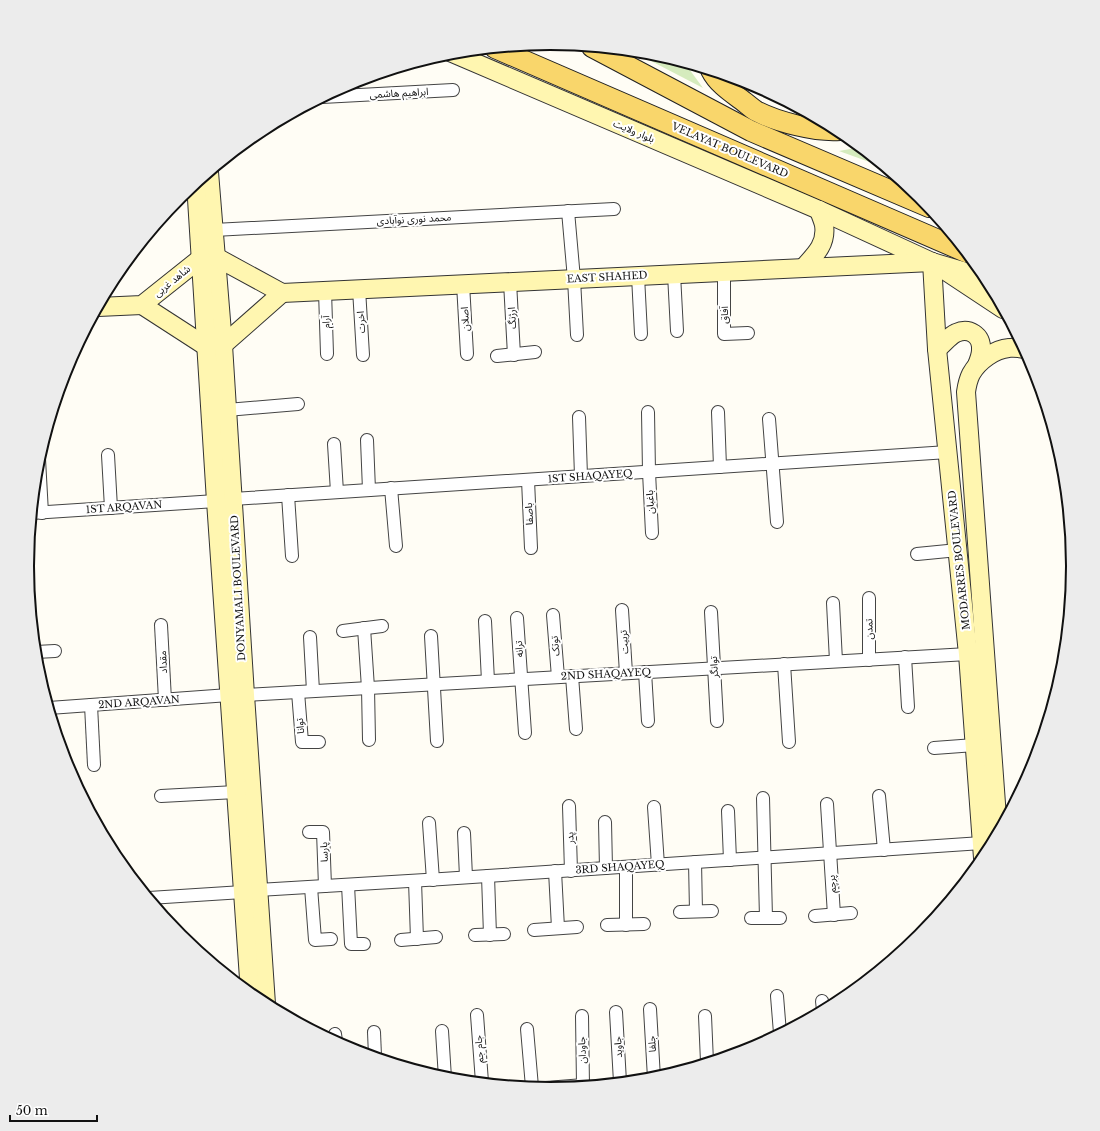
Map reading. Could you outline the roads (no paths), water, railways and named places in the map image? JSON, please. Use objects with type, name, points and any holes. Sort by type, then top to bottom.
[{"type":"main road","name":"VELAYAT BOULEVARD","points":[[504,52],[956,248]]},
{"type":"main road","points":[[603,53],[750,131],[915,201]]},
{"type":"main road","name":"بلوار ولایت","points":[[462,57],[819,210],[932,262]]},
{"type":"main road","points":[[714,77],[727,90],[756,111],[791,124],[827,130]]},
{"type":"main road","name":"DONYAMALI BOULEVARD","points":[[208,257],[214,230],[210,178]]},
{"type":"main road","name":"DONYAMALI BOULEVARD","points":[[197,190],[208,257],[215,346],[216,501],[237,695],[250,891],[250,985]]},
{"type":"main road","points":[[803,268],[818,252],[824,240],[824,225],[819,210]]},
{"type":"main road","points":[[103,307],[142,305],[215,346],[282,293],[208,257]]},
{"type":"main road","name":"شاهد غربی","points":[[142,305],[208,257]]},
{"type":"main road","points":[[932,262],[976,275]]},
{"type":"main road","points":[[932,262],[994,303]]},
{"type":"main road","name":"EAST SHAHED","points":[[282,293],[932,262]]},
{"type":"main road","name":"MODARRES BOULEVARD","points":[[932,262],[937,349],[968,654],[982,848]]},
{"type":"main road","points":[[937,349],[954,334],[962,330],[971,332],[980,341],[982,350],[977,365]]},
{"type":"main road","name":"DONYAMALI BOULEVARD","points":[[215,346],[228,410],[233,499],[237,695],[236,792],[265,996]]},
{"type":"main road","points":[[977,365],[998,350],[1009,347],[1018,348]]},
{"type":"main road","name":"MODARRES BOULEVARD","points":[[977,365],[968,382],[966,404],[997,823]]},
{"type":"street","name":"ابراهیم هاشمی","points":[[337,96],[453,90]]},
{"type":"street","name":"محمد نوری نوآبادی","points":[[214,230],[614,209]]},
{"type":"street","points":[[568,212],[577,335]]},
{"type":"street","name":"آفاق","points":[[724,272],[724,334],[748,333]]},
{"type":"street","points":[[674,274],[677,331]]},
{"type":"street","points":[[638,276],[642,334]]},
{"type":"street","name":"ارژنگ","points":[[510,282],[514,355]]},
{"type":"street","name":"اصلان","points":[[463,284],[467,354]]},
{"type":"street","name":"اخرت","points":[[359,289],[362,355]]},
{"type":"street","name":"آرام","points":[[324,291],[327,354]]},
{"type":"street","points":[[497,356],[535,352]]},
{"type":"street","points":[[228,410],[298,404]]},
{"type":"street","name":"باغبان","points":[[648,412],[652,533]]},
{"type":"street","points":[[718,412],[720,467]]},
{"type":"street","points":[[579,417],[581,476]]},
{"type":"street","points":[[769,419],[777,522]]},
{"type":"street","points":[[367,440],[369,490]]},
{"type":"street","points":[[334,444],[337,492]]},
{"type":"street","name":"1ST SHAQAYEQ","points":[[233,499],[948,452]]},
{"type":"street","points":[[108,455],[111,508]]},
{"type":"street","name":"باصفا","points":[[528,480],[531,548]]},
{"type":"street","points":[[391,488],[396,546]]},
{"type":"street","points":[[288,495],[292,556]]},
{"type":"street","name":"1ST ARQAVAN","points":[[37,513],[216,501]]},
{"type":"street","points":[[917,554],[958,550]]},
{"type":"street","name":"تمدن","points":[[868,598],[869,660]]},
{"type":"street","points":[[834,603],[836,662]]},
{"type":"street","name":"تربیت","points":[[622,610],[626,673]]},
{"type":"street","name":"توانگر","points":[[711,612],[717,721]]},
{"type":"street","name":"توتک","points":[[553,615],[558,677]]},
{"type":"street","name":"ترانه","points":[[516,618],[525,733]]},
{"type":"street","points":[[484,621],[488,681]]},
{"type":"street","name":"مقداد","points":[[161,625],[166,700]]},
{"type":"street","points":[[343,631],[382,626]]},
{"type":"street","points":[[364,628],[368,688],[369,740]]},
{"type":"street","points":[[431,636],[438,741]]},
{"type":"street","points":[[310,637],[313,691]]},
{"type":"street","points":[[41,652],[55,651]]},
{"type":"street","name":"2ND SHAQAYEQ","points":[[237,695],[968,654]]},
{"type":"street","points":[[905,657],[908,707]]},
{"type":"street","points":[[784,664],[789,742]]},
{"type":"street","points":[[645,672],[648,721]]},
{"type":"street","points":[[572,676],[576,729]]},
{"type":"street","name":"توانا","points":[[298,692],[302,742],[319,742]]},
{"type":"street","name":"2ND ARQAVAN","points":[[54,708],[237,695]]},
{"type":"street","points":[[91,705],[94,765]]},
{"type":"street","points":[[934,748],[975,745]]},
{"type":"street","points":[[161,796],[236,792]]},
{"type":"street","points":[[879,796],[884,850]]},
{"type":"street","points":[[762,798],[766,918]]},
{"type":"street","name":"پرچم","points":[[827,804],[834,915]]},
{"type":"street","name":"پدر","points":[[569,806],[571,870]]},
{"type":"street","points":[[654,807],[658,865]]},
{"type":"street","points":[[728,811],[730,860]]},
{"type":"street","points":[[605,822],[606,868]]},
{"type":"street","points":[[429,823],[433,880]]},
{"type":"street","name":"پارسا","points":[[309,832],[323,832],[326,886]]},
{"type":"street","points":[[464,833],[466,877]]},
{"type":"street","name":"3RD SHAQAYEQ","points":[[155,898],[830,853],[884,850],[980,851]]},
{"type":"street","points":[[695,862],[696,911]]},
{"type":"street","points":[[626,867],[626,925]]},
{"type":"street","points":[[555,872],[558,928]]},
{"type":"street","points":[[488,876],[490,934]]},
{"type":"street","points":[[415,881],[417,939]]},
{"type":"street","points":[[348,885],[351,944],[364,944]]},
{"type":"street","points":[[311,887],[315,940],[332,939]]},
{"type":"street","points":[[680,912],[712,911]]},
{"type":"street","points":[[815,916],[851,913]]},
{"type":"street","points":[[750,918],[780,918]]},
{"type":"street","points":[[607,926],[644,924]]},
{"type":"street","points":[[534,930],[577,927]]},
{"type":"street","points":[[475,935],[504,934]]},
{"type":"street","points":[[401,940],[436,937]]},
{"type":"street","points":[[777,996],[780,1027]]},
{"type":"street","name":"جلفا","points":[[650,1009],[654,1071]]},
{"type":"street","name":"جاوید","points":[[616,1012],[620,1077]]},
{"type":"street","name":"جام جم","points":[[477,1015],[482,1077]]},
{"type":"street","name":"جاودان","points":[[582,1016],[584,1080]]},
{"type":"street","points":[[705,1016],[707,1057]]},
{"type":"street","points":[[527,1029],[531,1081]]},
{"type":"street","points":[[442,1031],[445,1071]]},
{"type":"street","points":[[374,1032],[375,1050]]}]
